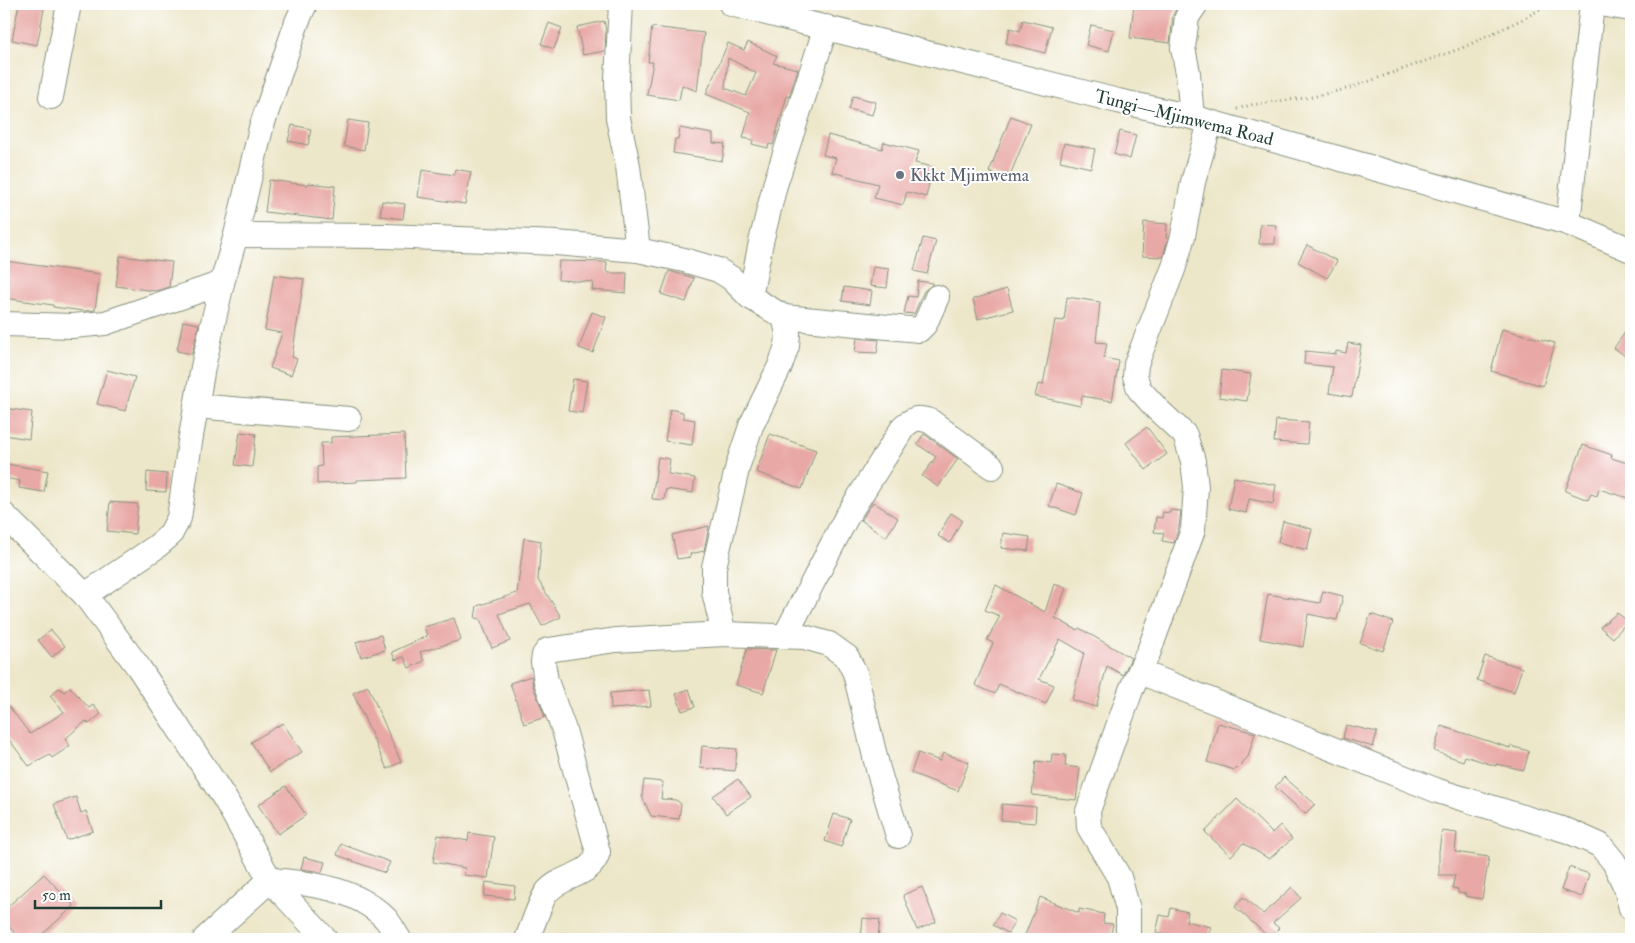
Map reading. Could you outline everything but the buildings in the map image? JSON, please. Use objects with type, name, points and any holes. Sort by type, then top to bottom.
[{"type":"street","points":[[51,97],[69,4]]},
{"type":"street","points":[[85,595],[156,547],[170,535],[179,518],[203,367],[222,283],[236,235],[261,128],[297,22],[305,4]]},
{"type":"street","points":[[621,4],[616,80],[618,118],[628,166],[638,250]]},
{"type":"street","name":"Tungi—Mjimwema Road","points":[[731,4],[1201,120],[1568,224],[1631,250]]},
{"type":"street","points":[[1128,939],[1128,909],[1118,877],[1089,827],[1088,811],[1131,690],[1149,651],[1193,530],[1196,487],[1193,461],[1185,436],[1139,389],[1135,376],[1136,364],[1174,268],[1184,236],[1193,182],[1201,120],[1183,48],[1187,17],[1196,4]]},
{"type":"street","points":[[1568,224],[1592,4]]},
{"type":"street","points":[[1599,4],[1631,9]]},
{"type":"street","points":[[750,297],[761,242],[776,185],[826,27]]},
{"type":"street","points":[[236,235],[386,236],[556,243],[638,250],[718,270],[731,278],[750,297],[784,317],[919,330],[926,324],[937,297]]},
{"type":"street","points":[[4,324],[73,326],[104,323],[222,283]]},
{"type":"street","points":[[724,634],[714,592],[714,567],[738,465],[751,426],[780,366],[787,346],[788,333],[784,317]]},
{"type":"street","points":[[196,406],[349,419]]},
{"type":"street","points":[[785,636],[846,518],[904,426],[914,418],[930,421],[992,467]]},
{"type":"street","points":[[4,515],[85,595],[139,668],[225,800],[270,880],[324,939]]},
{"type":"street","points":[[527,939],[546,893],[556,884],[588,868],[596,861],[598,852],[564,730],[546,681],[543,662],[544,655],[553,648],[616,640],[724,634],[804,637],[829,644],[847,657],[855,673],[878,769],[898,836]]},
{"type":"street","points":[[1140,672],[1438,791],[1568,831],[1600,845],[1614,862],[1626,888],[1631,908]]},
{"type":"street","points":[[206,939],[270,880],[308,884],[345,893],[367,904],[387,920],[399,939]]},
{"type":"path","points":[[1201,120],[1250,104],[1312,97],[1350,88],[1462,48],[1525,18],[1549,4]]},
{"type":"place","name":"Kkkt Mjimwema","points":[[900,175]]}]
